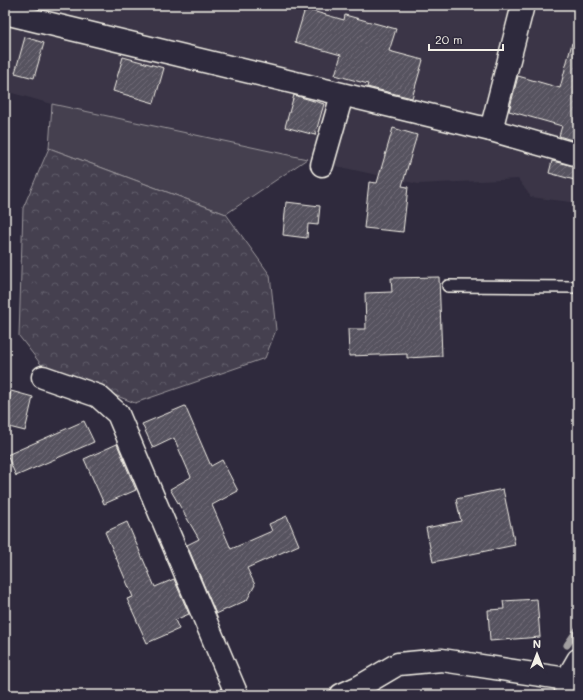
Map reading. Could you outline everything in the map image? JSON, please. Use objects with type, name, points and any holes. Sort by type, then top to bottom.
[{"type":"street","points":[[491,130],[523,5]]},
{"type":"street","points":[[5,13],[491,130],[578,155]]},
{"type":"street","points":[[322,165],[342,94]]},
{"type":"street","points":[[43,377],[98,396],[118,414],[237,695]]},
{"type":"street","points":[[340,695],[359,687],[398,664],[442,660],[566,687],[578,660]]},
{"type":"lane","points":[[448,286],[578,287]]},
{"type":"shaded area","points":[[5,5],[578,5],[578,203],[531,197],[518,179],[418,184],[52,104],[5,91]]},
{"type":"green space","points":[[52,104],[307,159],[226,214],[49,148]]},
{"type":"green space","points":[[49,148],[226,214],[270,275],[276,330],[265,358],[135,403],[43,367],[19,336],[23,208]]},
{"type":"building","points":[[305,9],[344,20],[345,15],[396,29],[389,51],[423,60],[412,98],[367,87],[368,84],[335,75],[341,55],[295,42]]},
{"type":"building","points":[[25,37],[44,43],[34,78],[15,73]]},
{"type":"building","points":[[572,43],[578,44],[578,142],[559,136],[562,126],[509,111],[518,76],[560,88]]},
{"type":"building","points":[[123,57],[164,68],[154,103],[113,91]]},
{"type":"building","points":[[294,95],[324,104],[315,135],[285,127]]},
{"type":"building","points":[[393,128],[417,135],[402,186],[408,187],[403,232],[364,228],[369,182],[377,183]]},
{"type":"building","points":[[552,161],[578,167],[578,181],[549,173]]},
{"type":"building","points":[[286,202],[320,206],[318,225],[308,224],[307,238],[283,235]]},
{"type":"building","points":[[439,277],[442,356],[407,358],[407,354],[349,356],[348,329],[366,329],[365,293],[392,292],[391,278]]},
{"type":"building","points":[[11,391],[33,397],[25,431],[5,426],[5,417]]},
{"type":"building","points":[[185,406],[211,466],[222,460],[238,491],[212,505],[231,549],[272,531],[269,524],[287,516],[299,545],[247,568],[255,585],[247,600],[216,614],[187,545],[199,539],[170,489],[191,477],[174,438],[153,448],[142,424]]},
{"type":"building","points":[[84,421],[94,442],[16,476],[7,455]]},
{"type":"building","points":[[117,444],[136,490],[104,504],[84,459]]},
{"type":"building","points":[[503,489],[515,545],[433,562],[426,528],[461,521],[456,499]]},
{"type":"building","points":[[127,522],[155,587],[174,579],[189,614],[175,620],[179,629],[147,643],[127,599],[133,597],[105,532]]},
{"type":"building","points":[[537,599],[540,637],[490,641],[488,610],[504,609],[503,601]]},
{"type":"waterway","points":[[567,645],[578,629]]}]
